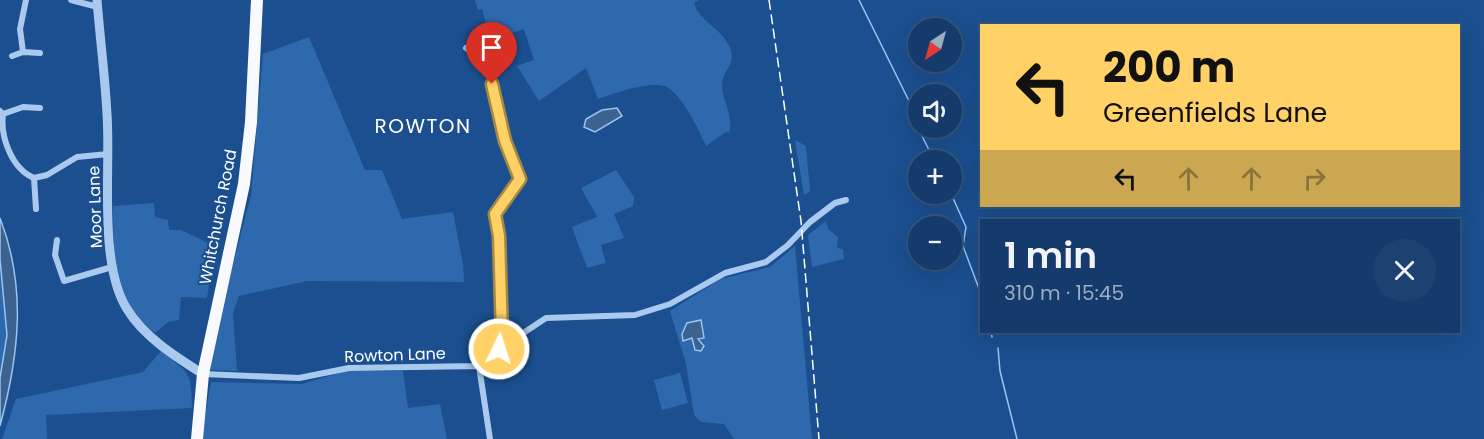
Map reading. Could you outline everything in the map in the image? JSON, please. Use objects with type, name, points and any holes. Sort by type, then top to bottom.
[{"type":"highway","name":"Whitchurch Road","points":[[197,439],[203,374],[244,184],[251,122],[257,0]]},
{"type":"street","points":[[23,52],[20,29],[26,0]]},
{"type":"street","points":[[71,0],[97,4]]},
{"type":"street","name":"Moor Lane","points":[[97,4],[108,116],[108,205],[112,267],[120,294],[137,322],[169,351],[203,374]]},
{"type":"street","points":[[466,48],[488,65],[505,141],[520,179],[495,214],[500,246],[502,335],[499,349]]},
{"type":"street","points":[[12,56],[23,52],[40,53]]},
{"type":"street","points":[[40,108],[23,107],[2,113],[1,126],[13,158],[21,171],[34,177],[47,175],[77,157],[108,154]]},
{"type":"street","points":[[34,177],[36,209]]},
{"type":"street","points":[[490,439],[479,366],[499,349],[546,318],[626,316],[670,304],[725,273],[766,262],[788,245],[810,222],[835,204],[846,200]]},
{"type":"street","points":[[57,240],[55,255],[64,281],[112,267]]},
{"type":"street","name":"Rowton Lane","points":[[203,374],[299,378],[349,368],[479,366]]},
{"type":"shaded area","points":[[475,0],[699,0],[694,3],[696,9],[723,37],[731,49],[731,61],[722,86],[730,121],[729,133],[726,132],[706,146],[695,122],[678,97],[667,87],[660,85],[642,86],[598,99],[586,68],[539,101],[517,66],[534,60],[524,29],[490,40],[482,9],[478,10]]},
{"type":"shaded area","points":[[309,37],[365,170],[382,170],[402,219],[453,212],[463,264],[464,282],[307,281],[239,296],[233,313],[237,371],[210,370],[224,299],[251,195],[263,54]]},
{"type":"shaded area","points":[[617,108],[622,116],[595,132],[584,127],[586,119],[602,110]]},
{"type":"shaded area","points":[[795,140],[806,146],[810,191],[804,195]]},
{"type":"shaded area","points":[[616,170],[634,197],[633,206],[614,214],[624,238],[601,245],[606,263],[587,268],[572,227],[597,217],[581,188]]},
{"type":"shaded area","points":[[154,203],[155,217],[168,220],[169,230],[181,230],[215,246],[207,298],[181,297],[179,320],[168,322],[155,333],[133,313],[120,286],[115,259],[113,206]]},
{"type":"shaded area","points":[[0,218],[9,244],[14,270],[17,322],[12,373],[0,426],[0,378],[7,335],[0,259]]},
{"type":"shaded area","points":[[826,221],[828,229],[838,237],[837,248],[843,249],[844,259],[812,267],[808,235]]},
{"type":"shaded area","points":[[795,246],[812,439],[734,439],[724,424],[701,422],[694,415],[686,364],[670,311],[720,279],[770,267]]},
{"type":"shaded area","points":[[0,259],[7,335],[0,378]]},
{"type":"shaded area","points":[[701,320],[704,338],[698,339],[704,346],[701,351],[695,350],[692,338],[683,341],[682,334],[687,323]]},
{"type":"shaded area","points":[[161,351],[187,374],[191,387],[192,408],[46,415],[47,439],[2,439],[16,399],[143,372]]},
{"type":"shaded area","points":[[346,371],[403,371],[408,408],[440,404],[447,439],[201,439],[211,382],[302,384]]},
{"type":"shaded area","points":[[680,373],[688,403],[662,410],[654,380]]},
{"type":"waterway","points":[[859,0],[908,99]]},
{"type":"waterway","points":[[923,138],[929,150]]},
{"type":"waterway","points":[[956,204],[966,227],[963,246],[980,291]]},
{"type":"waterway","points":[[991,333],[992,337]]},
{"type":"waterway","points":[[998,348],[1000,371],[1017,439]]},
{"type":"railway","points":[[769,0],[801,221],[819,439]]},
{"type":"district","name":"ROWTON","points":[[423,126]]},
{"type":"route","points":[[492,84],[505,141],[520,179],[513,185],[495,214],[500,246],[499,297],[502,335],[499,349]]}]
